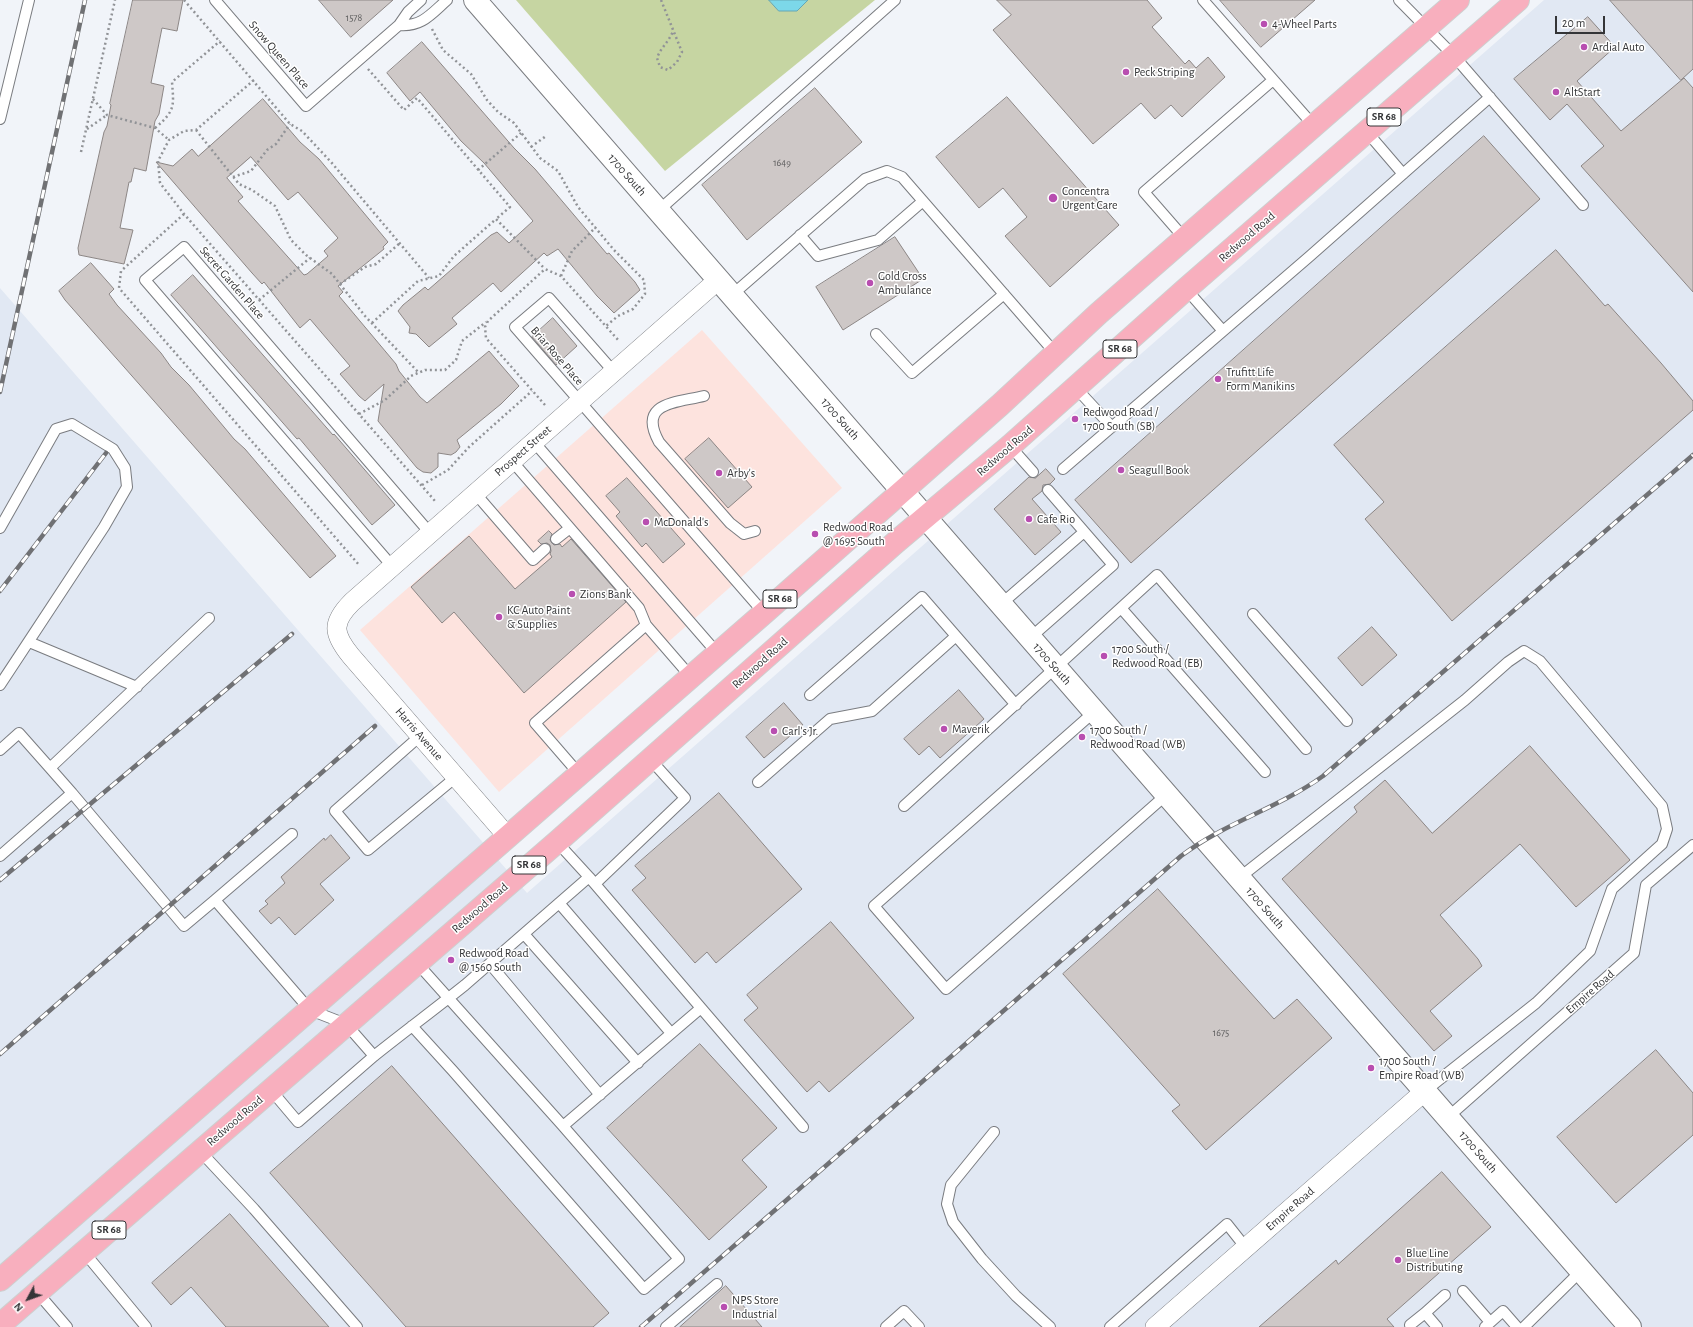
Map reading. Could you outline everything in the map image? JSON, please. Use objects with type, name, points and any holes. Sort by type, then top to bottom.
[{"type":"main road","name":"SR 68","points":[[0,1280],[718,654],[1185,239],[1458,0]]},
{"type":"main road","name":"Redwood Road","points":[[0,1325],[557,842],[925,518],[1076,388],[1186,289],[1518,0]]},
{"type":"street","name":"1700 South","points":[[475,0],[1630,1327]]},
{"type":"street","name":"Prospect Street","points":[[336,627],[338,620],[345,609],[392,566],[580,402],[613,371],[725,288]]},
{"type":"street","name":"Harris Avenue","points":[[336,627],[337,634],[344,648],[508,837]]},
{"type":"street","name":"Empire Road","points":[[1155,1327],[1425,1092]]},
{"type":"lane","points":[[0,119],[29,0]]},
{"type":"lane","name":"Snow Queen Place","points":[[215,0],[306,106],[399,25],[408,12],[420,0]]},
{"type":"lane","points":[[399,25],[413,25],[426,18],[447,0]]},
{"type":"lane","points":[[658,211],[895,0]]},
{"type":"lane","points":[[1203,0],[1314,126]]},
{"type":"lane","points":[[1399,0],[1454,56],[1584,205]]},
{"type":"lane","points":[[1185,239],[1144,192],[1273,80]]},
{"type":"lane","points":[[1063,469],[1490,97]]},
{"type":"lane","points":[[1367,132],[1403,174]]},
{"type":"lane","points":[[725,288],[800,235],[865,179],[887,171],[902,177],[1056,354]]},
{"type":"lane","points":[[800,235],[818,256],[878,240],[923,201]]},
{"type":"lane","name":"Secret Garden Place","points":[[392,566],[145,280],[184,247],[430,533]]},
{"type":"lane","points":[[1186,289],[1223,331]]},
{"type":"lane","points":[[876,334],[912,373],[1004,294]]},
{"type":"lane","name":"Briar Rose Place","points":[[580,402],[515,327],[549,298],[613,371]]},
{"type":"lane","points":[[1076,388],[1112,427]]},
{"type":"lane","points":[[704,396],[664,406],[656,410],[653,416],[652,424],[654,433],[659,442],[730,523],[744,534],[754,531]]},
{"type":"lane","points":[[580,402],[764,613]]},
{"type":"lane","points":[[0,528],[56,429],[72,424],[114,449],[125,468],[127,487],[104,527],[0,685]]},
{"type":"lane","points":[[534,442],[718,654]]},
{"type":"lane","points":[[1010,446],[1032,472]]},
{"type":"lane","points":[[512,462],[639,608],[646,626],[691,677]]},
{"type":"lane","points":[[1030,638],[1113,565],[1048,490]]},
{"type":"lane","points":[[475,493],[533,560],[546,549]]},
{"type":"lane","points":[[556,539],[570,528]]},
{"type":"lane","points":[[1000,605],[1084,532]]},
{"type":"lane","points":[[904,806],[1056,669],[1157,575],[1306,749]]},
{"type":"lane","points":[[810,695],[922,597],[1016,705]]},
{"type":"lane","points":[[1121,608],[1265,772]]},
{"type":"lane","points":[[1253,614],[1347,721]]},
{"type":"lane","points":[[50,768],[209,618]]},
{"type":"lane","points":[[580,775],[535,724],[646,626]]},
{"type":"lane","points":[[758,782],[830,720],[872,711],[956,636]]},
{"type":"lane","points":[[29,642],[137,687]]},
{"type":"lane","points":[[1239,878],[1465,700],[1508,662],[1524,651],[1540,661],[1662,806],[1667,829],[1662,844],[1612,889],[1590,951],[1536,1003],[1425,1092]]},
{"type":"lane","points":[[1094,712],[874,906],[879,912],[946,989],[1166,795]]},
{"type":"lane","points":[[0,750],[19,733],[72,793],[184,926],[292,834]]},
{"type":"lane","points":[[420,736],[335,811],[368,850],[456,777]]},
{"type":"lane","points":[[271,1090],[298,1122],[374,1056],[490,964],[559,903],[592,880],[685,798],[650,759]]},
{"type":"lane","points":[[0,856],[72,793]]},
{"type":"lane","points":[[557,842],[592,880],[803,1127]]},
{"type":"lane","name":"Empire Road","points":[[1448,1118],[1634,953],[1646,885],[1693,845]]},
{"type":"lane","points":[[215,900],[310,1010],[346,1024],[374,1056]]},
{"type":"lane","points":[[559,903],[671,1033]]},
{"type":"lane","points":[[524,934],[638,1062]]},
{"type":"lane","points":[[412,1026],[453,1070],[644,1289],[679,1259],[563,1126],[417,963]]},
{"type":"lane","points":[[490,964],[600,1095]]},
{"type":"lane","points":[[563,1126],[700,1008]]},
{"type":"lane","points":[[994,1132],[951,1185],[947,1204],[953,1222],[982,1259],[1016,1296],[1050,1327]]},
{"type":"lane","points":[[200,1151],[254,1209],[356,1327]]},
{"type":"lane","points":[[1110,1327],[1227,1224],[1246,1248]]},
{"type":"lane","points":[[84,1252],[146,1327]]},
{"type":"lane","points":[[1524,1327],[1581,1271]]},
{"type":"lane","points":[[666,1327],[717,1284]]},
{"type":"lane","points":[[1463,1291],[1488,1325],[1504,1311],[1517,1327]]},
{"type":"lane","points":[[38,1292],[67,1327]]},
{"type":"lane","points":[[1410,1325],[1445,1295]]},
{"type":"lane","points":[[886,1327],[904,1310],[919,1327]]},
{"type":"lane","points":[[1425,1313],[1438,1327]]},
{"type":"path","points":[[81,152],[115,0]]},
{"type":"path","points":[[184,0],[254,80],[290,124],[302,131],[331,162],[429,278]]},
{"type":"path","points":[[661,0],[682,52],[677,62],[668,70],[660,67],[657,58],[660,48],[669,41],[673,31]]},
{"type":"path","points":[[426,18],[443,50],[472,74],[487,100],[498,112],[514,122],[540,158],[558,171],[578,207],[614,250],[644,280],[645,294],[633,309],[618,316],[606,326]]},
{"type":"path","points":[[155,128],[168,117],[174,104],[172,82],[220,41]]},
{"type":"path","points":[[367,67],[404,110],[417,98],[510,207],[454,256],[439,276],[418,280],[372,323]]},
{"type":"path","points":[[254,80],[196,130],[184,131],[169,140],[158,161],[160,183],[184,214],[435,501]]},
{"type":"path","points":[[93,99],[107,116],[155,128],[169,140]]},
{"type":"path","points":[[86,130],[107,116]]},
{"type":"path","points":[[233,177],[251,171],[268,150],[276,144],[290,124]]},
{"type":"path","points":[[196,130],[239,184],[252,190],[275,206],[292,240],[310,258],[332,274],[372,323],[419,373]]},
{"type":"path","points":[[478,170],[521,133]]},
{"type":"path","points":[[531,147],[546,136]]},
{"type":"path","points":[[496,219],[545,269]]},
{"type":"path","points":[[562,276],[572,251],[596,227]]},
{"type":"path","points":[[340,284],[365,267],[376,264],[400,243]]},
{"type":"path","points":[[259,300],[310,258]]},
{"type":"path","points":[[359,414],[385,400],[411,376],[425,370],[445,370],[456,360],[462,341],[488,321]]},
{"type":"path","points":[[422,485],[448,470],[469,447],[532,391]]},
{"type":"shaded area","points":[[1544,0],[1693,0],[1693,1327],[0,1327],[0,288],[527,893]]},
{"type":"shaded area","points":[[702,330],[842,488],[499,792],[360,630]]},
{"type":"green space","points":[[516,0],[875,0],[665,171]]},
{"type":"water","points":[[769,0],[808,0],[797,11],[779,11]]},
{"type":"building","points":[[133,0],[183,0],[177,31],[162,28],[151,83],[164,86],[159,114],[155,121],[146,171],[134,168],[131,182],[129,182],[120,228],[133,230],[124,264],[79,255],[78,248],[104,132],[107,126],[110,104]]},
{"type":"building","points":[[319,0],[393,0],[351,37]]},
{"type":"building","name":"Peck Striping","points":[[997,0],[1147,0],[1162,18],[1152,27],[1185,64],[1189,60],[1196,68],[1208,57],[1225,77],[1182,117],[1171,105],[1155,119],[1141,103],[1093,144],[993,30],[1011,15]]},
{"type":"building","name":"4-Wheel Parts","points":[[1220,0],[1315,0],[1261,47]]},
{"type":"building","points":[[1610,0],[1693,0],[1693,69],[1681,80]]},
{"type":"building","points":[[1588,17],[1615,47],[1577,81],[1621,131],[1684,78],[1693,88],[1693,292],[1581,166],[1604,146],[1567,104],[1550,120],[1514,79]]},
{"type":"building","points":[[422,42],[514,148],[535,169],[607,254],[609,253],[635,282],[640,290],[614,313],[597,296],[558,249],[547,256],[544,253],[501,292],[493,283],[452,318],[457,324],[429,347],[416,334],[409,333],[410,327],[398,311],[403,305],[425,287],[428,290],[491,235],[497,232],[509,243],[533,221],[484,163],[461,141],[420,92],[410,101],[387,73]]},
{"type":"building","points":[[815,88],[862,142],[747,240],[702,185]]},
{"type":"building","name":"Concentra Urgent Care","points":[[1007,97],[1119,225],[1050,287],[1005,236],[1027,217],[1003,188],[979,208],[936,157]]},
{"type":"building","points":[[263,99],[300,142],[319,159],[388,242],[383,247],[384,249],[338,286],[343,292],[339,296],[396,364],[399,371],[420,397],[427,403],[489,351],[519,386],[501,404],[457,440],[460,447],[456,452],[451,455],[438,453],[438,467],[431,473],[423,472],[417,468],[378,421],[384,384],[365,401],[359,396],[340,374],[350,366],[310,319],[300,328],[264,282],[262,284],[252,273],[156,162],[173,166],[192,149],[198,156]],"holes":[[[251,157],[288,200],[298,192],[338,238],[324,251],[328,256],[304,275],[238,201],[243,197],[227,178]]]},
{"type":"building","points":[[1484,136],[1540,199],[1131,563],[1075,500]]},
{"type":"building","name":"Gold Cross Ambulance","points":[[895,237],[923,279],[843,330],[816,287]]},
{"type":"building","points":[[1556,250],[1605,306],[1608,304],[1661,363],[1693,401],[1693,410],[1452,621],[1365,519],[1384,502],[1334,445]]},
{"type":"building","points":[[91,263],[114,289],[109,294],[117,305],[161,353],[171,367],[189,385],[234,439],[245,449],[336,556],[310,578],[65,300],[59,291]]},
{"type":"building","points":[[193,275],[395,505],[372,525],[299,438],[297,439],[171,295]]},
{"type":"building","points":[[553,318],[577,346],[556,365],[532,337]]},
{"type":"building","name":"Arby's","points":[[709,438],[752,487],[728,508],[685,459]]},
{"type":"building","points":[[1046,469],[1055,479],[1050,484],[1043,485],[1042,491],[1032,499],[1061,532],[1035,555],[994,509],[1029,477],[1035,478]]},
{"type":"building","name":"McDonald's","points":[[627,478],[685,544],[663,563],[646,543],[642,547],[616,516],[620,512],[606,496]]},
{"type":"building","name":"KC Auto Paint & Supplies","points":[[549,531],[552,534],[550,540],[554,545],[560,544],[562,547],[571,539],[626,602],[524,693],[454,612],[442,623],[411,587],[469,536],[515,589],[552,557],[550,554],[550,545],[547,543],[541,544],[538,541]]},
{"type":"building","points":[[1372,627],[1397,655],[1362,686],[1338,658]]},
{"type":"building","name":"Maverik","points":[[959,690],[984,719],[940,758],[929,746],[919,755],[904,739]]},
{"type":"building","name":"Carl's Jr.","points":[[784,703],[803,725],[764,758],[746,737]]},
{"type":"building","points":[[1530,746],[1630,860],[1576,907],[1520,844],[1440,915],[1478,959],[1482,966],[1430,1011],[1452,1036],[1434,1051],[1282,879],[1357,812],[1354,807],[1385,780],[1432,833]]},
{"type":"building","points":[[719,793],[802,889],[716,963],[707,952],[695,963],[632,890],[646,878],[635,866]]},
{"type":"building","points":[[331,835],[350,858],[320,884],[334,900],[295,935],[279,917],[271,924],[259,911],[268,904],[265,901],[285,883],[281,877],[324,838],[325,840]]},
{"type":"building","points":[[1158,889],[1274,1019],[1297,999],[1332,1038],[1206,1150],[1172,1111],[1180,1105],[1063,974]]},
{"type":"building","points":[[831,922],[914,1018],[829,1092],[819,1081],[807,1092],[744,1020],[758,1008],[747,995]]},
{"type":"building","points":[[700,1044],[777,1128],[742,1160],[767,1187],[709,1240],[607,1128]]},
{"type":"building","points":[[1656,1050],[1693,1093],[1693,1135],[1616,1203],[1557,1137]]},
{"type":"building","points":[[392,1066],[609,1313],[593,1327],[406,1327],[270,1173]]},
{"type":"building","points":[[1442,1172],[1491,1227],[1387,1319],[1394,1327],[1259,1327],[1336,1260],[1338,1264]]},
{"type":"building","points":[[230,1214],[329,1327],[226,1327],[191,1287],[171,1305],[152,1283]]},
{"type":"building","name":"NPS Store Industrial","points":[[726,1286],[762,1327],[680,1327]]},
{"type":"railway","points":[[0,392],[85,0]]},
{"type":"railway","points":[[0,591],[106,453]]},
{"type":"railway","points":[[641,1327],[1181,856],[1198,844],[1234,824],[1288,798],[1323,776],[1693,455]]},
{"type":"railway","points":[[0,880],[292,634]]},
{"type":"railway","points":[[0,1054],[375,726]]},
{"type":"place","name":"4-Wheel Parts","points":[[1264,24]]},
{"type":"place","name":"Ardial Auto","points":[[1584,47]]},
{"type":"place","name":"Peck Striping","points":[[1126,72]]},
{"type":"place","name":"AltStart","points":[[1556,92]]},
{"type":"place","name":"Concentra Urgent Care","points":[[1053,198]]},
{"type":"place","name":"Gold Cross Ambulance","points":[[870,283]]},
{"type":"place","name":"Trufitt Life Form Manikins","points":[[1218,379]]},
{"type":"place","name":"Redwood Road / 1700 South (SB)","points":[[1075,419]]},
{"type":"place","name":"Seagull Book","points":[[1121,470]]},
{"type":"place","name":"Arby's","points":[[719,473]]},
{"type":"place","name":"Cafe Rio","points":[[1029,519]]},
{"type":"place","name":"McDonald's","points":[[646,522]]},
{"type":"place","name":"Redwood Road @ 1695 South","points":[[815,534]]},
{"type":"place","name":"Zions Bank","points":[[572,594]]},
{"type":"place","name":"KC Auto Paint & Supplies","points":[[499,617]]},
{"type":"place","name":"1700 South / Redwood Road (EB)","points":[[1104,656]]},
{"type":"place","name":"Maverik","points":[[944,729]]},
{"type":"place","name":"Carl's Jr.","points":[[774,731]]},
{"type":"place","name":"1700 South / Redwood Road (WB)","points":[[1082,737]]},
{"type":"place","name":"Redwood Road @ 1560 South","points":[[451,960]]},
{"type":"place","name":"1700 South / Empire Road (WB)","points":[[1371,1068]]},
{"type":"place","name":"Blue Line Distributing","points":[[1398,1260]]},
{"type":"place","name":"NPS Store Industrial","points":[[724,1307]]}]
